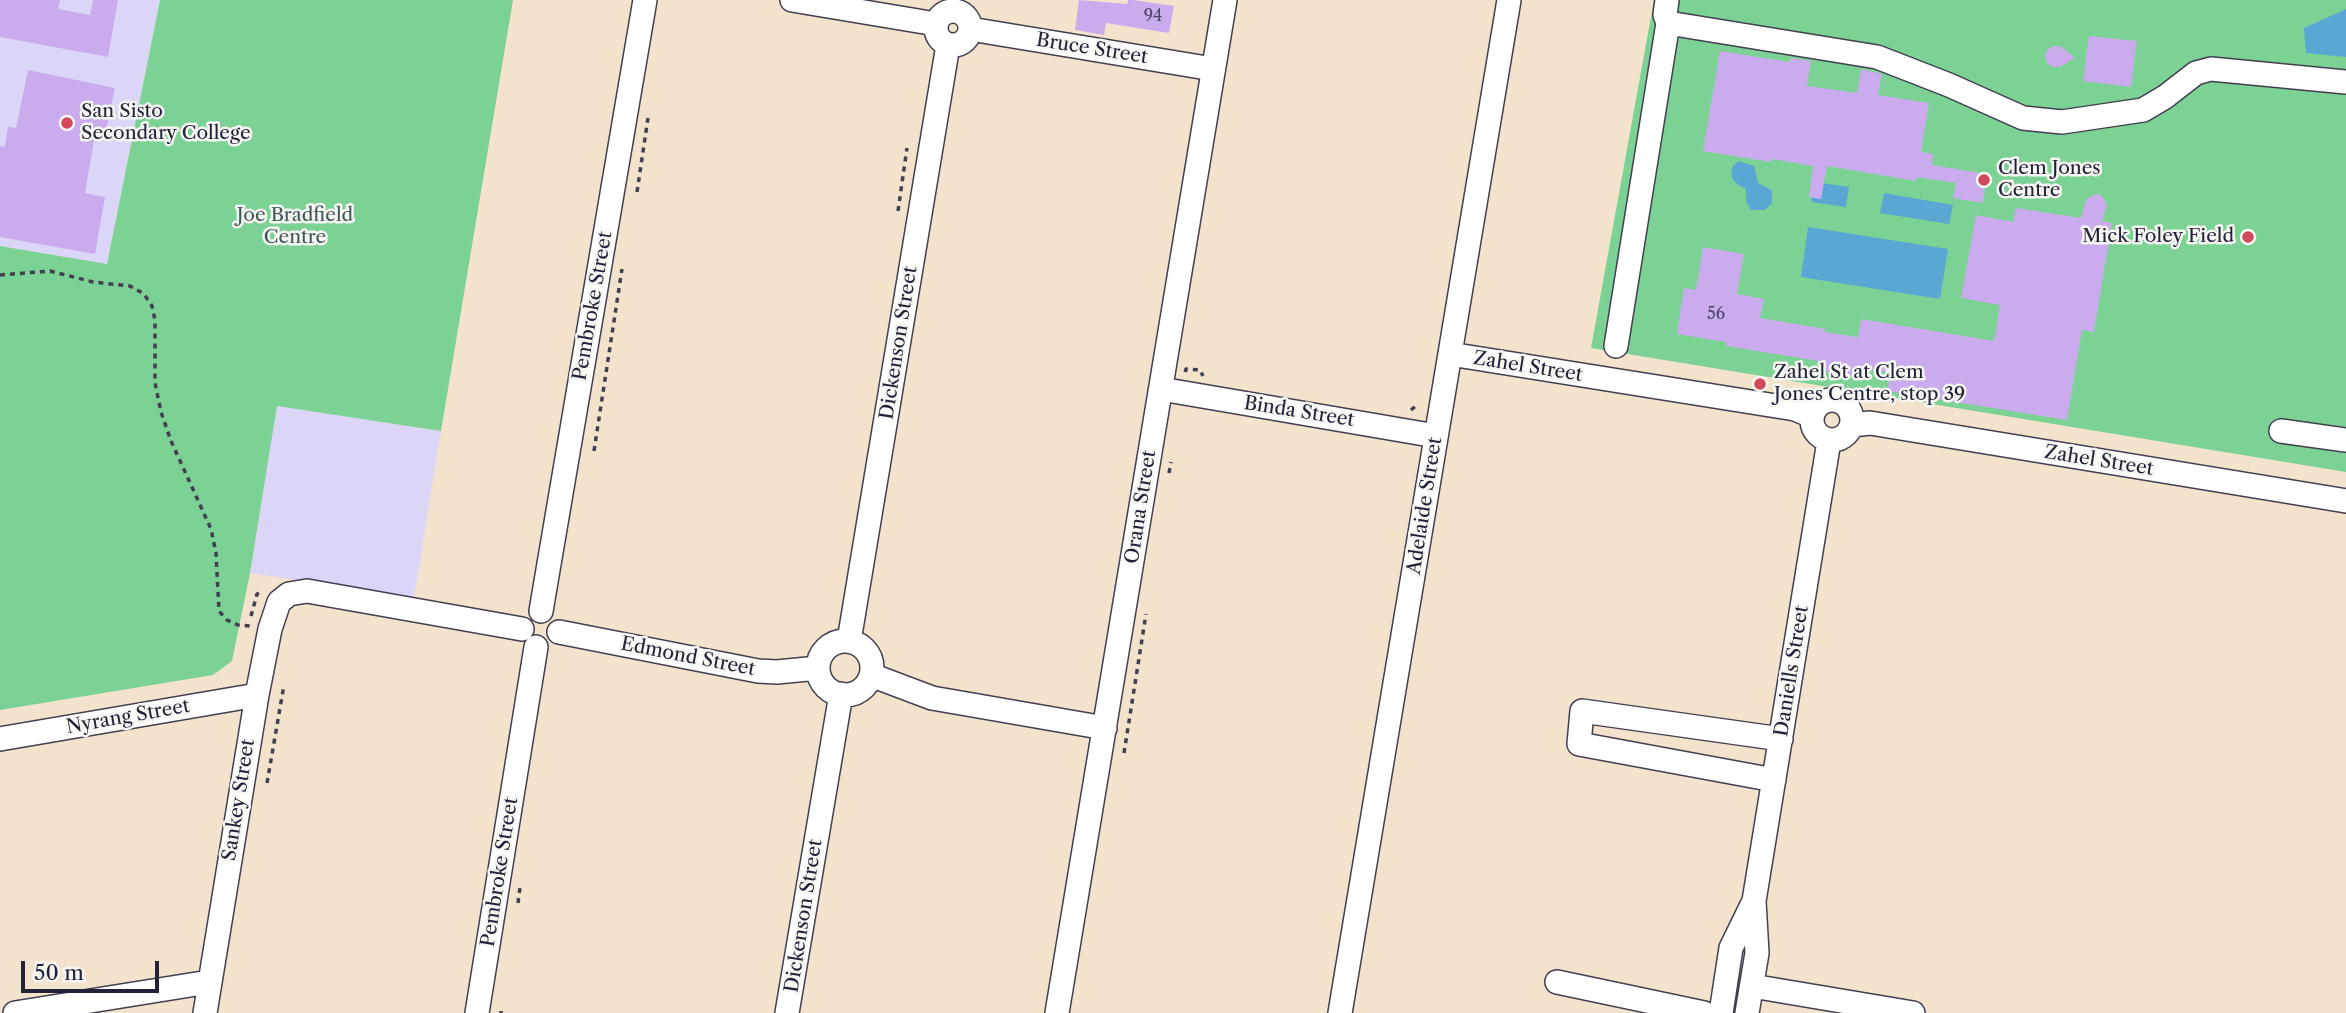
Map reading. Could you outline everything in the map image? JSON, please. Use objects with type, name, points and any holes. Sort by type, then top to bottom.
[{"type":"street","name":"Pembroke Street","points":[[541,611],[645,0]]},
{"type":"street","points":[[792,0],[949,12],[967,18],[970,29],[966,40],[961,43],[948,45],[937,36],[949,12]]},
{"type":"street","name":"Orana Street","points":[[1057,1013],[1225,0]]},
{"type":"street","name":"Adelaide Street","points":[[1340,1013],[1509,0]]},
{"type":"street","points":[[1616,346],[1668,23],[1665,15],[1667,0]]},
{"type":"street","points":[[1668,23],[1877,57],[2023,118],[2062,121],[2143,110],[2196,73],[2211,69],[2346,82]]},
{"type":"street","name":"Bruce Street","points":[[970,29],[1213,69]]},
{"type":"street","name":"Dickenson Street","points":[[849,641],[948,45]]},
{"type":"street","name":"Zahel Street","points":[[1450,354],[1795,409],[1812,416]]},
{"type":"street","name":"Binda Street","points":[[1161,389],[1436,436]]},
{"type":"street","points":[[1841,401],[1849,407],[1852,425],[1848,434],[1839,440],[1829,441],[1819,436],[1812,427],[1812,416],[1823,402],[1841,401]]},
{"type":"street","name":"Zahel Street","points":[[1852,425],[1884,425],[2346,501]]},
{"type":"street","points":[[2281,431],[2346,440]]},
{"type":"street","name":"Daniells Street","points":[[1747,1013],[1757,953],[1754,901],[1829,441]]},
{"type":"street","name":"Sankey Street","points":[[205,1013],[257,695],[270,629],[279,601],[289,594],[307,591],[522,629]]},
{"type":"street","points":[[541,611],[553,616],[559,626],[557,638],[548,646],[536,648],[526,641],[522,629],[530,614],[541,611]]},
{"type":"street","name":"Edmond Street","points":[[559,632],[758,671],[818,668]]},
{"type":"street","points":[[839,641],[849,641],[863,647],[872,663],[871,675],[862,689],[854,693],[841,694],[827,688],[821,681],[818,668],[820,657],[825,650],[839,641]]},
{"type":"street","name":"Pembroke Street","points":[[477,1013],[536,648]]},
{"type":"street","points":[[871,675],[932,698],[1105,728]]},
{"type":"street","name":"Dickenson Street","points":[[788,1013],[841,694]]},
{"type":"street","name":"Nyrang Street","points":[[0,738],[257,695]]},
{"type":"street","points":[[1774,780],[1579,744],[1582,710],[1781,738]]},
{"type":"street","name":"Daniells Street","points":[[1721,1013],[1731,948],[1754,901]]},
{"type":"street","points":[[15,1013],[209,982]]},
{"type":"street","points":[[1558,982],[1704,1013]]},
{"type":"street","points":[[1752,986],[1913,1013]]},
{"type":"path","points":[[637,192],[648,118]]},
{"type":"path","points":[[897,217],[907,148]]},
{"type":"path","points":[[594,451],[622,267]]},
{"type":"path","points":[[0,275],[50,271],[93,282],[130,286],[144,294],[152,306],[155,320],[155,383],[161,412],[171,441],[211,529],[216,553],[219,611],[227,620],[238,625],[270,629]]},
{"type":"path","points":[[1124,753],[1146,612]]},
{"type":"path","points":[[267,783],[284,685]]},
{"type":"shaded area","name":"San Sisto Secondary College","points":[[0,0],[160,0],[107,264],[0,246]]},
{"type":"shaded area","points":[[277,405],[441,431],[414,598],[250,573]]},
{"type":"green space","name":"Joe Bradfield Centre","points":[[160,0],[513,0],[441,431],[277,406],[250,573],[232,661],[213,675],[0,710],[0,246],[107,264]]},
{"type":"green space","name":"Clem Jones Centre","points":[[1654,0],[2346,0],[2346,472],[1591,348]]},
{"type":"water","points":[[2346,9],[2346,57],[2306,53],[2304,28]]},
{"type":"water","points":[[1739,161],[1754,166],[1758,183],[1772,190],[1772,203],[1765,210],[1751,210],[1746,201],[1746,189],[1732,178],[1733,166]]},
{"type":"water","points":[[1814,182],[1849,187],[1846,207],[1811,202]]},
{"type":"water","points":[[1884,193],[1953,205],[1949,224],[1880,213]]},
{"type":"water","points":[[1808,227],[1948,249],[1940,299],[1801,277]]},
{"type":"building","points":[[0,0],[60,0],[58,9],[90,15],[93,0],[118,0],[108,57],[0,37]]},
{"type":"building","points":[[1079,0],[1127,4],[1128,0],[1133,0],[1174,6],[1169,33],[1106,23],[1104,35],[1075,30]]},
{"type":"building","points":[[2089,36],[2137,41],[2131,87],[2083,81]]},
{"type":"building","points":[[2054,46],[2062,47],[2075,58],[2060,67],[2053,67],[2047,63],[2045,56],[2048,49]]},
{"type":"building","points":[[1720,51],[1790,62],[1791,58],[1811,61],[1807,86],[1857,93],[1861,69],[1882,74],[1878,95],[1929,103],[1921,152],[1933,154],[1932,165],[1987,174],[1983,203],[1953,198],[1956,183],[1917,177],[1916,181],[1827,166],[1821,199],[1809,197],[1813,166],[1703,151]]},
{"type":"building","points":[[28,70],[115,88],[106,131],[96,129],[85,193],[105,197],[95,254],[0,237],[0,146],[5,147],[8,127],[16,128]]},
{"type":"building","points":[[2096,194],[2101,195],[2107,205],[2102,221],[2112,223],[2094,332],[2082,330],[2067,420],[1887,391],[1891,373],[1856,367],[1855,376],[1818,370],[1819,361],[1726,346],[1726,342],[1677,334],[1684,288],[1696,290],[1703,247],[1744,254],[1737,294],[1764,299],[1760,318],[1858,337],[1861,319],[1994,341],[2000,305],[1961,298],[1976,215],[2013,222],[2016,208],[2081,218],[2086,199]]},
{"type":"place","name":"San Sisto Secondary College","points":[[67,123]]},
{"type":"place","name":"Clem Jones Centre","points":[[1984,180]]},
{"type":"place","name":"Mick Foley Field","points":[[2248,237]]},
{"type":"place","name":"Zahel St at Clem Jones Centre, stop 39","points":[[1760,384]]}]
